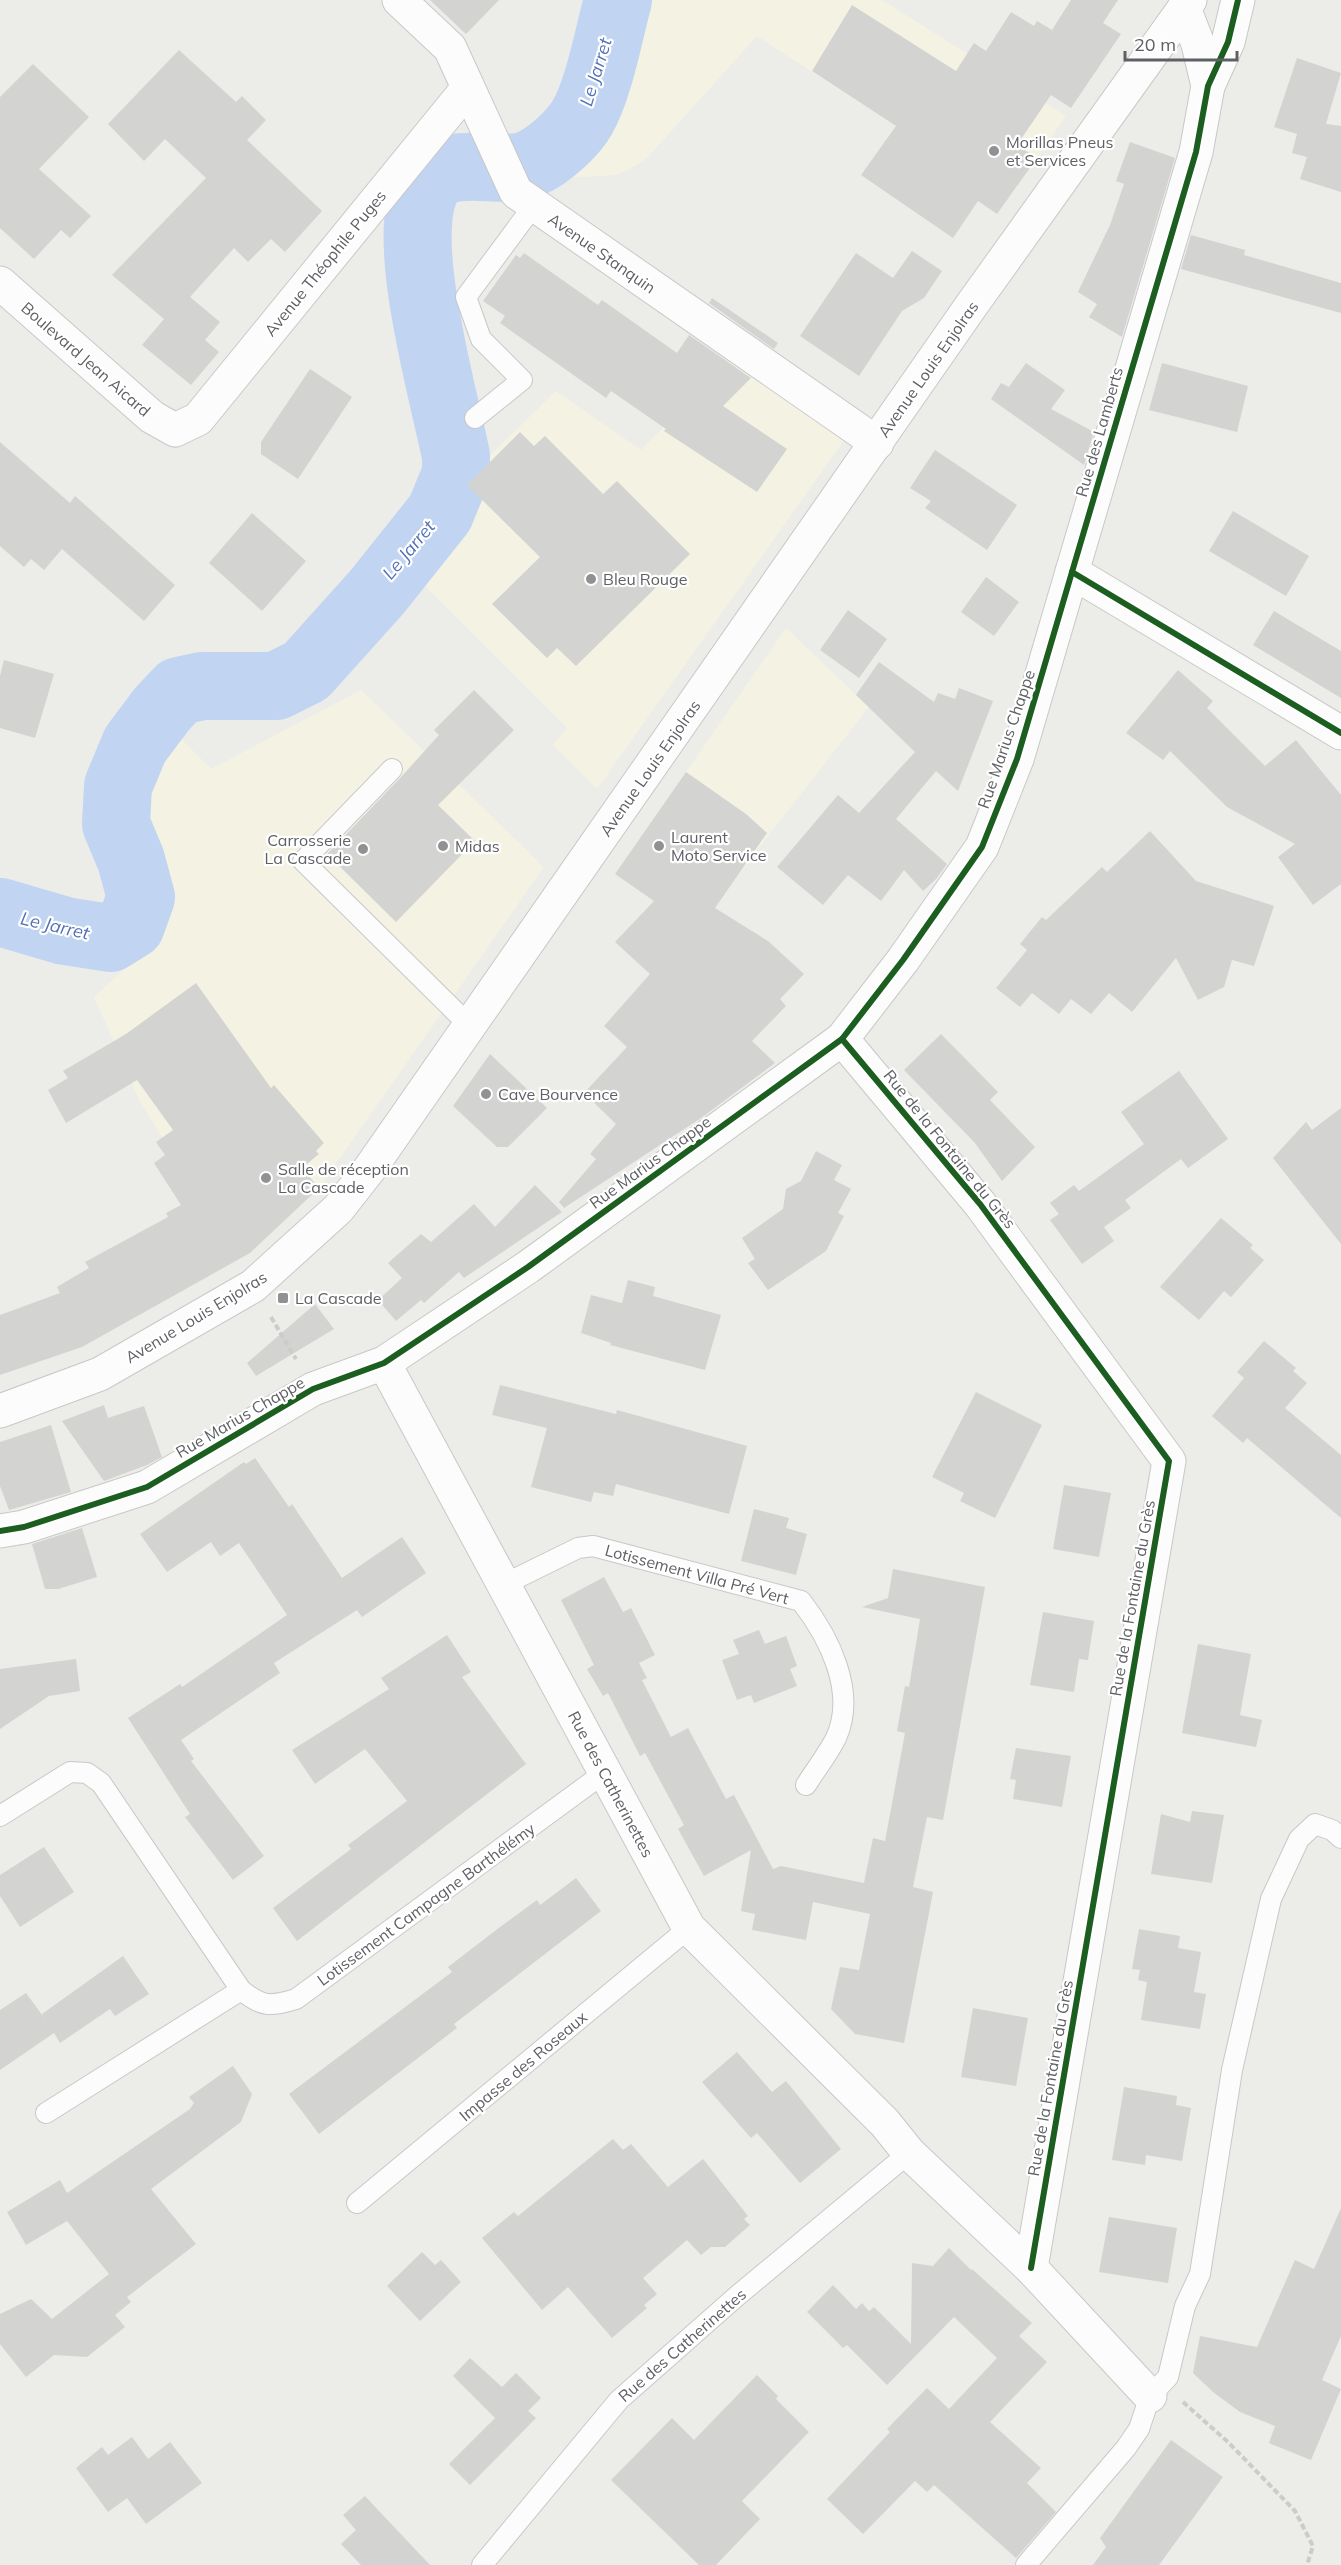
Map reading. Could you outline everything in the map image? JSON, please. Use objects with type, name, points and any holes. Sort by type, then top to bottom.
[{"type":"street","points":[[399,0],[450,48],[490,135],[531,202]]},
{"type":"street","name":"Rue des Lamberts","points":[[1072,572],[1196,152],[1208,86],[1228,42],[1238,0]]},
{"type":"street","name":"Rue des Lamberts","points":[[1187,4],[1208,86]]},
{"type":"street","name":"Avenue Louis Enjolras","points":[[0,1411],[100,1374],[253,1286],[338,1209],[371,1167],[468,1024],[1187,4]]},
{"type":"street","name":"Avenue Théophile Puges","points":[[175,430],[198,419],[468,88]]},
{"type":"street","name":"Avenue Stanquin","points":[[531,202],[877,443]]},
{"type":"street","name":"Boulevard Jean Aicard","points":[[0,283],[152,417],[175,430]]},
{"type":"street","points":[[1072,572],[1341,733]]},
{"type":"street","name":"Rue Marius Chappe","points":[[0,1531],[24,1527],[147,1486],[313,1389],[384,1363],[528,1267],[842,1039],[903,960],[982,847],[1017,759],[1072,572]]},
{"type":"street","name":"Rue de la Fontaine du Grès","points":[[842,1039],[980,1204],[1169,1461],[1032,2268]]},
{"type":"street","name":"Rue des Catherinettes","points":[[384,1363],[689,1928],[885,2123],[909,2153],[1032,2268],[1150,2396]]},
{"type":"lane","points":[[475,418],[522,380],[481,339],[466,297],[531,202]]},
{"type":"lane","points":[[392,769],[303,861],[468,1024]]},
{"type":"lane","name":"Lotissement Villa Pré Vert","points":[[505,1584],[578,1548],[593,1546],[801,1601],[814,1618],[835,1660],[845,1704],[836,1737],[806,1785]]},
{"type":"lane","name":"Lotissement Campagne Barthélémy","points":[[0,1816],[70,1772],[87,1773],[101,1783],[241,1990],[257,2003],[276,2005],[296,1999],[604,1773]]},
{"type":"lane","points":[[1026,2565],[1126,2448],[1139,2429],[1150,2396],[1168,2377],[1185,2306],[1200,2274],[1232,2070],[1271,1899],[1299,1839],[1315,1824],[1332,1830],[1341,1838]]},
{"type":"lane","name":"Impasse des Roseaux","points":[[357,2203],[689,1928]]},
{"type":"lane","points":[[46,2113],[241,1990]]},
{"type":"lane","name":"Rue des Catherinettes","points":[[482,2565],[619,2400],[737,2296],[909,2153]]},
{"type":"path","points":[[253,1286],[313,1389]]},
{"type":"path","points":[[1191,2409],[1228,2442],[1295,2511],[1312,2546],[1307,2565]]},
{"type":"shaded area","points":[[641,0],[882,0],[1066,116],[1008,199],[757,36],[647,158],[630,169],[616,175],[532,180],[584,131],[604,98],[618,30]]},
{"type":"shaded area","points":[[734,357],[847,436],[597,789],[553,745],[567,728],[414,575],[471,474],[556,391],[641,450]]},
{"type":"shaded area","points":[[786,628],[869,707],[743,868],[696,829],[648,897],[615,874]]},
{"type":"shaded area","points":[[361,690],[544,867],[319,1188],[250,1253],[235,1228],[198,1194],[140,1102],[94,997],[142,953],[167,897],[139,783],[174,732],[211,769]]},
{"type":"building","points":[[430,0],[499,0],[466,34]]},
{"type":"building","points":[[1071,0],[1118,0],[1103,23],[1121,34],[1071,108],[1051,95],[1017,145],[1037,158],[997,214],[978,201],[953,238],[861,175],[896,126],[812,71],[852,5],[956,71],[974,43],[986,51],[1011,12],[1034,26],[1037,21],[1052,30]]},
{"type":"building","points":[[179,50],[236,102],[242,96],[266,120],[247,140],[322,211],[285,252],[271,239],[248,262],[234,248],[190,297],[220,322],[205,340],[219,352],[191,385],[142,345],[164,319],[112,275],[206,178],[165,139],[144,161],[108,124]]},
{"type":"building","points":[[1297,58],[1341,73],[1326,124],[1341,126],[1341,192],[1300,179],[1307,157],[1292,153],[1297,134],[1274,127]]},
{"type":"building","points":[[33,64],[89,117],[39,169],[91,216],[70,238],[61,230],[34,259],[0,228],[0,97]]},
{"type":"building","points":[[1130,142],[1175,158],[1122,337],[1089,317],[1097,304],[1078,292],[1110,225],[1124,184],[1116,181]]},
{"type":"building","points":[[1191,235],[1245,250],[1244,255],[1341,283],[1341,313],[1181,269]]},
{"type":"building","points":[[912,251],[942,271],[924,298],[902,311],[859,376],[800,336],[856,253],[893,278]]},
{"type":"building","points":[[524,253],[598,305],[602,300],[677,353],[689,335],[751,378],[723,406],[787,449],[757,492],[664,431],[666,429],[611,391],[606,398],[500,323],[505,316],[483,301],[516,255],[520,258]]},
{"type":"building","points":[[712,298],[778,343],[774,349],[709,303]]},
{"type":"building","points":[[1026,363],[1065,390],[1051,409],[1094,432],[1084,465],[991,399],[1001,383],[1009,387]]},
{"type":"building","points":[[1162,363],[1248,386],[1237,432],[1149,410]]},
{"type":"building","points":[[310,369],[352,397],[298,479],[261,454],[261,442]]},
{"type":"building","name":"Bleu Rouge","points":[[520,432],[534,446],[545,436],[603,494],[617,481],[690,554],[576,666],[557,648],[547,658],[492,604],[540,557],[467,485]]},
{"type":"building","points":[[0,442],[70,503],[75,496],[175,585],[144,621],[62,549],[44,570],[31,559],[24,567],[0,546]]},
{"type":"building","points":[[935,450],[1017,505],[987,550],[925,508],[931,501],[910,488]]},
{"type":"building","points":[[1233,511],[1309,556],[1286,596],[1209,551]]},
{"type":"building","points":[[252,513],[306,561],[262,611],[209,563]]},
{"type":"building","points":[[986,577],[1019,602],[994,636],[961,612]]},
{"type":"building","points":[[848,610],[887,639],[859,678],[820,650]]},
{"type":"building","points":[[1274,611],[1341,651],[1341,698],[1253,645]]},
{"type":"building","points":[[4,660],[54,674],[35,738],[0,728],[0,676]]},
{"type":"building","points":[[879,662],[934,702],[938,693],[955,699],[959,688],[993,701],[958,791],[936,771],[896,819],[947,864],[936,879],[923,891],[904,870],[881,901],[848,875],[823,905],[777,867],[838,795],[859,813],[915,752],[856,695]]},
{"type":"building","points":[[1178,670],[1213,701],[1207,708],[1265,766],[1296,740],[1341,795],[1341,884],[1313,905],[1278,857],[1295,844],[1227,807],[1170,751],[1163,760],[1126,733]]},
{"type":"building","points":[[474,690],[514,730],[438,805],[475,841],[396,922],[327,854],[439,735],[434,730]]},
{"type":"building","points":[[686,772],[746,814],[767,833],[715,908],[768,941],[804,974],[780,999],[786,1006],[752,1041],[775,1063],[701,1118],[564,1208],[559,1202],[596,1159],[590,1154],[616,1124],[584,1093],[627,1047],[604,1026],[650,974],[615,942],[654,901],[615,874]]},
{"type":"building","points":[[1150,831],[1196,881],[1274,906],[1254,966],[1232,960],[1224,987],[1198,1000],[1176,958],[1132,1012],[1109,993],[1091,1014],[1071,999],[1059,1014],[1032,993],[1020,1007],[996,988],[1027,950],[1020,944],[1042,917],[1046,920],[1102,867],[1107,872]]},
{"type":"building","points":[[196,983],[271,1088],[274,1085],[324,1143],[316,1151],[319,1154],[302,1168],[319,1188],[250,1253],[82,1347],[0,1375],[0,1315],[60,1293],[57,1287],[89,1268],[85,1262],[168,1217],[166,1213],[181,1205],[154,1163],[165,1155],[156,1142],[173,1130],[137,1080],[66,1123],[48,1090],[68,1078],[63,1071],[126,1034]]},
{"type":"building","points":[[941,1034],[998,1092],[990,1100],[1035,1147],[1002,1181],[975,1143],[904,1070]]},
{"type":"building","points":[[490,1054],[547,1108],[508,1147],[497,1147],[453,1106]]},
{"type":"building","points":[[1179,1071],[1228,1139],[1188,1168],[1181,1159],[1125,1200],[1131,1208],[1104,1227],[1114,1241],[1082,1264],[1050,1220],[1059,1214],[1050,1203],[1074,1185],[1079,1191],[1144,1144],[1121,1112]]},
{"type":"building","points":[[1341,1108],[1341,1244],[1273,1158],[1306,1122],[1312,1130]]},
{"type":"building","points":[[816,1151],[842,1165],[834,1180],[851,1189],[838,1213],[844,1216],[826,1251],[768,1290],[748,1263],[755,1259],[742,1238],[783,1209],[786,1189],[801,1181]]},
{"type":"building","points":[[535,1185],[562,1212],[464,1278],[459,1272],[424,1303],[421,1300],[396,1321],[378,1300],[402,1278],[388,1263],[421,1234],[431,1242],[474,1204],[495,1227]]},
{"type":"building","points":[[1221,1218],[1253,1245],[1250,1248],[1264,1260],[1231,1297],[1224,1291],[1199,1320],[1160,1287]]},
{"type":"building","points":[[628,1280],[655,1287],[653,1296],[721,1315],[705,1370],[610,1345],[611,1343],[581,1333],[591,1295],[622,1303]]},
{"type":"building","points":[[315,1304],[334,1329],[256,1376],[247,1363]]},
{"type":"building","points":[[1264,1341],[1296,1368],[1293,1371],[1307,1383],[1285,1408],[1341,1455],[1341,1518],[1247,1438],[1243,1443],[1212,1416],[1244,1378],[1237,1372]]},
{"type":"building","points":[[500,1385],[616,1414],[617,1410],[747,1446],[729,1514],[616,1484],[613,1496],[594,1492],[591,1502],[531,1487],[547,1428],[492,1415]]},
{"type":"building","points":[[976,1392],[1042,1425],[995,1518],[960,1501],[964,1493],[932,1477]]},
{"type":"building","points":[[104,1405],[108,1418],[144,1406],[162,1457],[104,1481],[62,1421]]},
{"type":"building","points":[[51,1425],[71,1492],[9,1510],[0,1486],[0,1442]]},
{"type":"building","points":[[255,1458],[289,1507],[292,1504],[342,1578],[402,1537],[426,1573],[362,1617],[357,1610],[274,1663],[280,1673],[181,1740],[194,1759],[191,1761],[264,1856],[233,1880],[185,1817],[190,1814],[128,1718],[180,1684],[182,1687],[287,1615],[239,1543],[220,1556],[211,1542],[167,1572],[140,1534],[244,1462],[246,1464]]},
{"type":"building","points":[[1064,1485],[1111,1493],[1099,1557],[1053,1549]]},
{"type":"building","points":[[754,1509],[789,1518],[786,1528],[807,1534],[796,1575],[741,1561]]},
{"type":"building","points":[[82,1528],[97,1577],[58,1589],[45,1589],[32,1544]]},
{"type":"building","points":[[893,1569],[985,1587],[943,1820],[927,1817],[913,1887],[933,1892],[904,2043],[855,2034],[831,2009],[840,1967],[859,1970],[870,1914],[813,1902],[806,1940],[752,1930],[755,1914],[741,1911],[751,1850],[704,1876],[678,1829],[684,1825],[645,1753],[640,1756],[608,1693],[603,1696],[587,1669],[594,1665],[561,1600],[604,1577],[623,1612],[631,1608],[655,1655],[639,1663],[647,1678],[642,1680],[671,1737],[688,1728],[726,1799],[734,1795],[773,1869],[781,1866],[864,1883],[873,1838],[885,1841],[905,1733],[897,1731],[905,1686],[909,1687],[920,1619],[862,1607],[888,1598]]},
{"type":"building","points":[[1043,1612],[1094,1621],[1088,1660],[1079,1659],[1074,1692],[1030,1685]]},
{"type":"building","points":[[759,1630],[765,1644],[786,1636],[797,1666],[790,1669],[797,1686],[754,1703],[751,1695],[737,1700],[722,1660],[739,1654],[733,1640]]},
{"type":"building","points":[[447,1635],[471,1672],[462,1677],[526,1764],[297,1941],[273,1908],[351,1849],[348,1845],[407,1801],[365,1749],[315,1784],[292,1750],[389,1689],[381,1678]]},
{"type":"building","points":[[1198,1644],[1251,1654],[1240,1715],[1262,1720],[1256,1747],[1182,1733]]},
{"type":"building","points":[[76,1659],[80,1691],[49,1696],[0,1729],[0,1669]]},
{"type":"building","points":[[1016,1748],[1071,1756],[1062,1807],[1013,1799],[1016,1780],[1010,1779]]},
{"type":"building","points":[[1192,1811],[1224,1815],[1212,1883],[1151,1874],[1161,1814],[1190,1822]]},
{"type":"building","points":[[44,1847],[74,1892],[20,1927],[0,1896],[0,1875]]},
{"type":"building","points":[[576,1878],[601,1911],[454,2024],[457,2028],[319,2134],[289,2094],[452,1972],[448,1967],[500,1927],[537,1900],[540,1905]]},
{"type":"building","points":[[1139,1929],[1180,1936],[1178,1948],[1201,1952],[1194,1992],[1206,1994],[1200,2029],[1141,2020],[1147,1982],[1138,1980],[1140,1970],[1132,1969]]},
{"type":"building","points":[[123,1956],[149,1994],[115,2016],[110,2009],[60,2043],[54,2033],[0,2070],[0,2010],[26,1993],[45,2019],[42,2014]]},
{"type":"building","points":[[973,2008],[1028,2018],[1016,2086],[961,2077]]},
{"type":"building","points":[[737,2052],[772,2092],[786,2081],[841,2149],[800,2183],[757,2133],[751,2138],[702,2082]]},
{"type":"building","points":[[233,2066],[252,2094],[241,2122],[151,2189],[196,2244],[127,2297],[131,2302],[115,2315],[125,2327],[87,2357],[54,2355],[26,2377],[0,2344],[0,2314],[31,2299],[52,2319],[109,2274],[67,2221],[26,2245],[7,2212],[60,2180],[67,2193],[190,2109],[194,2103],[189,2097]]},
{"type":"building","points":[[1124,2087],[1177,2096],[1176,2105],[1191,2108],[1182,2161],[1146,2155],[1145,2165],[1112,2160]]},
{"type":"building","points":[[613,2139],[623,2150],[631,2144],[668,2187],[703,2159],[748,2216],[744,2219],[750,2225],[725,2247],[711,2247],[701,2255],[687,2240],[643,2278],[657,2294],[644,2305],[647,2308],[612,2338],[568,2287],[542,2310],[482,2238],[514,2212],[518,2216]]},
{"type":"building","points":[[1341,2208],[1341,2336],[1322,2380],[1341,2389],[1311,2460],[1269,2443],[1275,2426],[1240,2412],[1213,2392],[1193,2373],[1200,2336],[1257,2347],[1295,2260],[1314,2269]]},
{"type":"building","points":[[1109,2217],[1177,2228],[1168,2283],[1099,2272]]},
{"type":"building","points":[[949,2248],[1032,2323],[1019,2336],[1047,2362],[990,2422],[1041,2468],[1027,2483],[1056,2512],[1016,2558],[934,2485],[927,2492],[915,2481],[863,2534],[827,2499],[890,2432],[887,2429],[927,2388],[949,2409],[997,2358],[954,2317],[887,2385],[847,2345],[843,2348],[807,2312],[833,2285],[856,2309],[862,2303],[869,2311],[874,2307],[911,2344],[912,2263],[933,2266]]},
{"type":"building","points":[[422,2252],[435,2265],[441,2260],[461,2282],[420,2321],[387,2286]]},
{"type":"building","points":[[470,2358],[502,2387],[516,2373],[541,2398],[528,2411],[536,2418],[470,2485],[449,2464],[495,2418],[453,2376]]},
{"type":"building","points":[[757,2375],[778,2396],[776,2399],[809,2432],[742,2501],[760,2519],[716,2565],[699,2565],[611,2480],[672,2418],[694,2440]]},
{"type":"building","points":[[132,2437],[148,2459],[170,2442],[202,2483],[146,2524],[127,2498],[108,2512],[76,2468],[102,2447],[108,2455]]},
{"type":"building","points":[[1171,2440],[1223,2477],[1159,2565],[1093,2565],[1106,2547],[1100,2538]]},
{"type":"building","points":[[365,2496],[430,2565],[361,2565],[341,2544],[356,2530],[343,2515]]},
{"type":"waterway","name":"Le Jarret","points":[[0,912],[65,931],[110,938],[131,925],[141,897],[131,860],[116,824],[118,786],[135,745],[162,709],[179,691],[202,686],[276,686],[306,671],[377,592],[440,513],[456,474],[456,456],[434,357],[420,276],[418,239],[420,208],[428,184],[437,174],[449,169],[520,167],[546,155],[560,144],[582,118],[594,92],[618,0]]},
{"type":"cycle path","points":[[1238,0],[1228,42],[1208,86],[1196,152],[1072,572],[1341,733]]},
{"type":"cycle path","points":[[0,1531],[24,1527],[147,1487],[313,1389],[384,1363],[528,1267],[842,1039],[903,960],[982,847],[1017,759],[1072,572]]},
{"type":"cycle path","points":[[842,1039],[980,1204],[1169,1461],[1031,2268]]},
{"type":"place","name":"Morillas Pneus et Services","points":[[994,151]]},
{"type":"place","name":"Bleu Rouge","points":[[591,579]]},
{"type":"place","name":"Midas","points":[[443,846]]},
{"type":"place","name":"Laurent Moto Service","points":[[659,846]]},
{"type":"place","name":"Carrosserie La Cascade","points":[[363,849]]},
{"type":"place","name":"Cave Bourvence","points":[[486,1094]]},
{"type":"place","name":"Salle de réception La Cascade","points":[[266,1178]]},
{"type":"place","name":"La Cascade","points":[[283,1298]]}]
